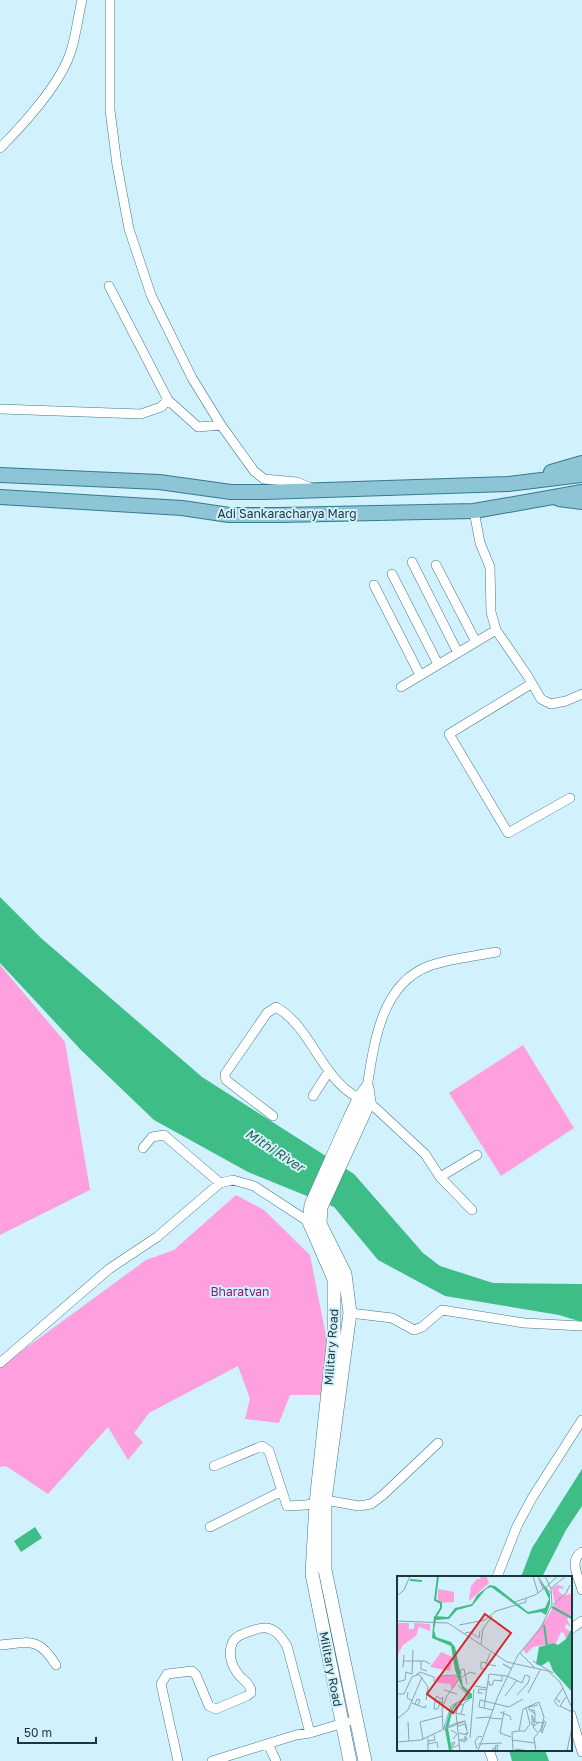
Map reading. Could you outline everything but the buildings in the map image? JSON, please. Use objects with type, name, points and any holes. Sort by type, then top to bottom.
[{"type":"main road","points":[[508,484],[582,463]]},
{"type":"main road","name":"Adi Sankaracharya Marg","points":[[0,475],[158,482],[231,492],[508,484]]},
{"type":"main road","points":[[508,484],[582,475]]},
{"type":"main road","name":"Adi Sankaracharya Marg","points":[[0,497],[182,508],[229,515],[280,515],[474,511],[582,492]]},
{"type":"main road","points":[[550,497],[582,502]]},
{"type":"street","points":[[0,148],[16,132],[57,80],[71,52],[82,0]]},
{"type":"street","points":[[110,0],[110,110],[117,165],[129,229],[151,295],[192,378],[221,425],[254,471],[264,479],[297,482],[316,490]]},
{"type":"street","points":[[109,286],[168,400],[198,427],[221,425]]},
{"type":"street","points":[[0,409],[141,414],[161,407],[168,400]]},
{"type":"street","points":[[474,511],[480,543],[490,567],[491,612],[496,630],[527,675],[541,699],[551,704],[566,701],[582,694]]},
{"type":"street","points":[[412,562],[458,653]]},
{"type":"street","points":[[436,565],[476,642]]},
{"type":"street","points":[[392,574],[438,664]]},
{"type":"street","points":[[374,585],[420,675]]},
{"type":"street","points":[[400,687],[496,630]]},
{"type":"street","points":[[531,684],[449,734],[508,833],[570,798]]},
{"type":"street","points":[[314,1223],[316,1206],[364,1100],[373,1049],[381,1020],[395,992],[410,976],[430,965],[496,952]]},
{"type":"street","points":[[273,1116],[226,1080],[225,1074],[272,1008],[276,1007],[301,1030],[338,1083],[364,1100],[426,1154],[440,1177],[472,1210]]},
{"type":"street","points":[[313,1096],[329,1071]]},
{"type":"street","points":[[143,1148],[152,1137],[164,1135],[220,1183]]},
{"type":"street","points":[[440,1177],[477,1155]]},
{"type":"street","points":[[0,1363],[109,1269],[167,1229],[220,1183],[233,1180],[254,1186],[314,1223],[345,1274],[350,1313],[327,1443]]},
{"type":"street","name":"Military Road","points":[[314,1223],[334,1279],[334,1335],[327,1443],[312,1574],[341,1724],[350,1761]]},
{"type":"street","points":[[350,1313],[392,1318],[414,1330],[422,1327],[442,1310],[524,1323],[582,1326]]},
{"type":"street","points":[[496,1576],[517,1526],[532,1498],[582,1420]]},
{"type":"street","points":[[214,1466],[262,1446],[266,1447],[269,1451],[287,1506],[321,1502],[359,1506],[371,1504],[383,1495],[438,1442]]},
{"type":"street","points":[[210,1527],[282,1491]]},
{"type":"street","points":[[321,1502],[325,1570],[365,1761]]},
{"type":"street","points":[[582,1552],[576,1558],[574,1564],[582,1590]]},
{"type":"street","points":[[572,1628],[582,1621]]},
{"type":"street","points":[[178,1761],[161,1684],[163,1679],[167,1674],[192,1671],[196,1675],[209,1706],[212,1708],[216,1708],[247,1696],[251,1693],[251,1690],[246,1681],[236,1672],[230,1647],[232,1641],[238,1635],[262,1628],[273,1629],[280,1635],[286,1646],[310,1733]]},
{"type":"street","points":[[0,1645],[31,1642],[41,1645],[47,1650],[56,1665]]},
{"type":"street","points":[[333,1682],[347,1679]]},
{"type":"street","points":[[572,1718],[582,1752]]},
{"type":"street","points":[[212,1761],[296,1735],[310,1733],[356,1720]]},
{"type":"street","points":[[268,1744],[276,1761]]},
{"type":"street","points":[[489,1751],[493,1761]]},
{"type":"green space","points":[[0,965],[65,1042],[90,1190],[0,1235]]},
{"type":"green space","points":[[523,1045],[574,1128],[501,1176],[449,1093]]},
{"type":"green space","name":"Bharatvan","points":[[236,1195],[264,1210],[310,1255],[327,1341],[324,1395],[290,1395],[279,1423],[245,1419],[250,1399],[238,1366],[149,1413],[134,1433],[143,1442],[128,1460],[108,1427],[48,1494],[6,1466],[0,1467],[0,1367],[146,1260],[174,1250]]},
{"type":"water","name":"Mithi River","points":[[0,897],[41,938],[202,1077],[354,1174],[423,1253],[440,1266],[493,1283],[582,1284],[582,1322],[559,1315],[445,1296],[378,1260],[334,1207],[248,1172],[154,1120],[81,1050],[0,963]]},
{"type":"water","points":[[582,1469],[582,1506],[566,1530],[543,1576],[521,1576],[532,1548]]},
{"type":"water","points":[[35,1527],[42,1538],[21,1552],[14,1541]]},
{"type":"water","points":[[509,1751],[545,1751],[549,1761],[512,1761]]}]
